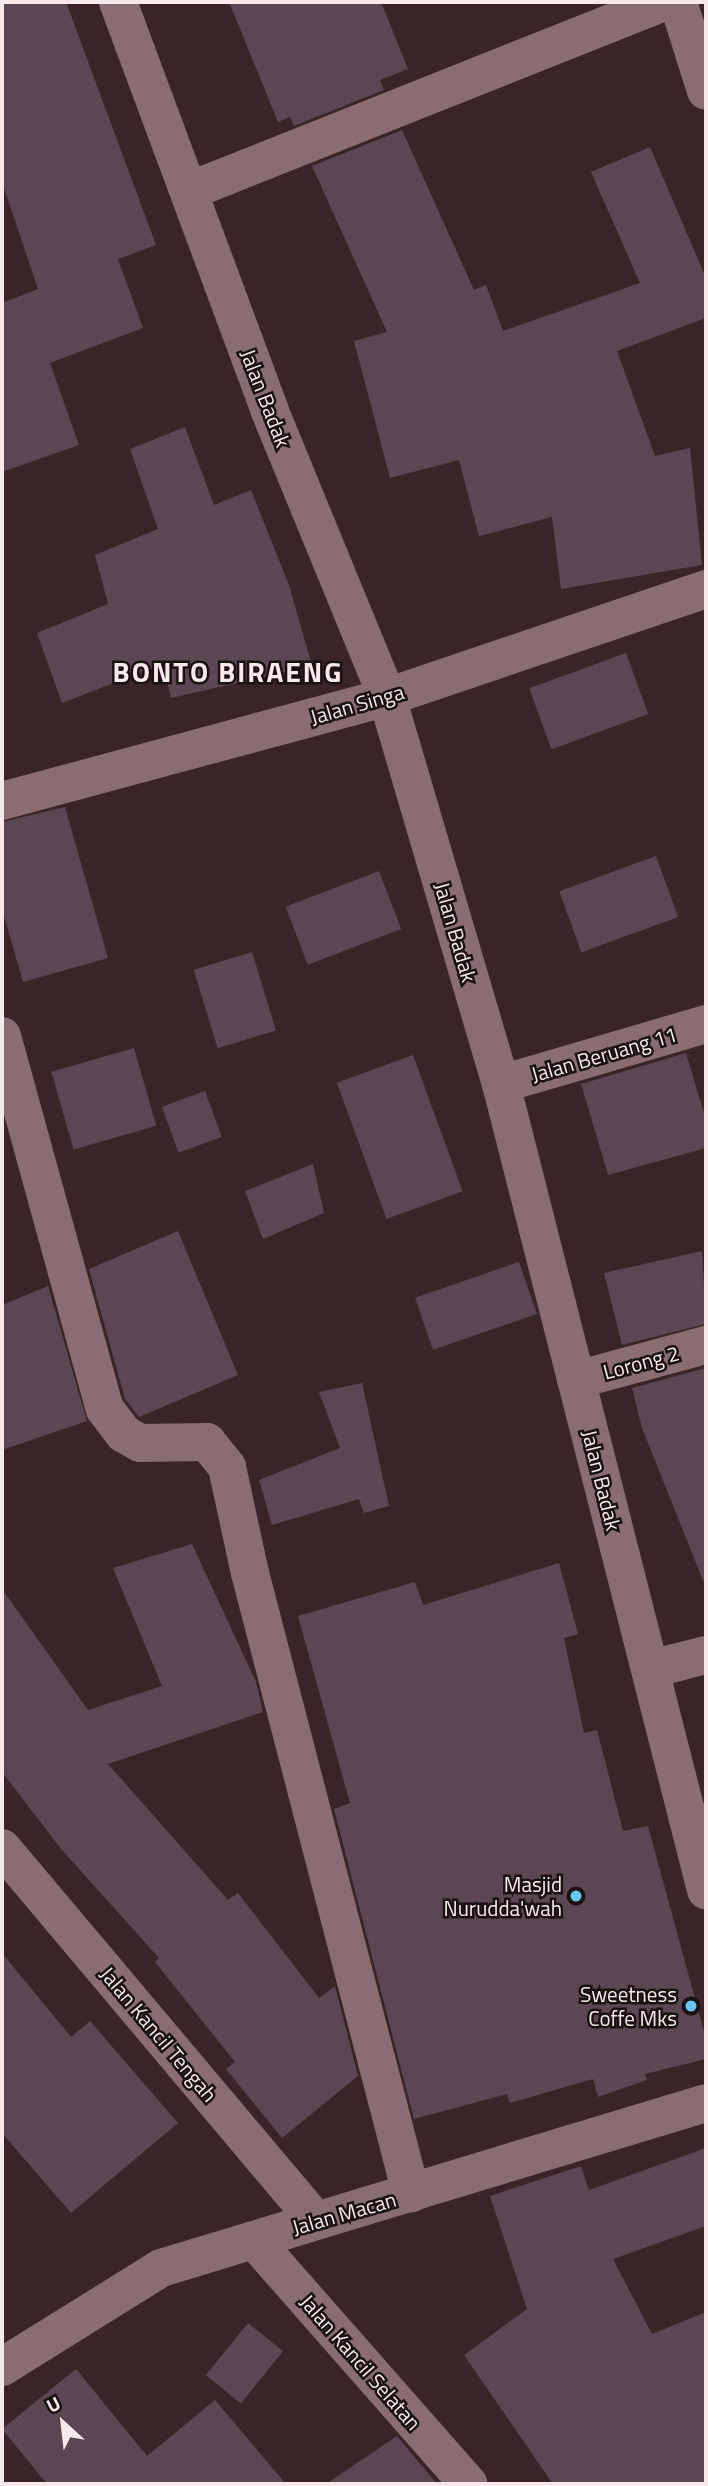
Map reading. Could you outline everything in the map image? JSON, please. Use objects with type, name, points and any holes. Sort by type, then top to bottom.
[{"type":"street","name":"Jalan Badak","points":[[118,2],[270,409],[387,697],[501,1084],[706,1890]]},
{"type":"street","points":[[188,191],[664,2]]},
{"type":"street","points":[[678,2],[706,91]]},
{"type":"street","name":"Jalan Singa","points":[[2,801],[387,697],[706,589]]},
{"type":"street","name":"Jalan Beruang 11","points":[[501,1084],[706,1024]]},
{"type":"street","points":[[2,1036],[105,1409],[124,1433],[140,1443],[207,1442],[227,1467],[250,1573],[411,2193]]},
{"type":"street","name":"Lorong 2","points":[[576,1380],[706,1345]]},
{"type":"street","points":[[651,1670],[706,1655]]},
{"type":"street","name":"Jalan Kancil Tengah","points":[[2,1848],[315,2220]]},
{"type":"street","name":"Jalan Macan","points":[[2,2367],[161,2268],[706,2103]]},
{"type":"street","name":"Jalan Kancil Selatan","points":[[254,2240],[468,2484]]},
{"type":"building","points":[[2,2],[66,2],[156,245],[118,259],[143,328],[50,363],[79,445],[2,472],[2,303],[38,289],[2,182]]},
{"type":"building","points":[[229,2],[381,2],[408,69],[380,80],[384,90],[294,126],[290,117],[278,122]]},
{"type":"building","points":[[402,130],[474,290],[486,285],[503,331],[640,283],[591,172],[650,147],[706,278],[706,318],[617,351],[655,456],[690,448],[702,565],[561,589],[552,517],[479,536],[459,460],[390,478],[354,341],[387,332],[312,166]]},
{"type":"building","points":[[185,427],[214,505],[251,490],[289,585],[312,666],[171,698],[163,664],[62,703],[37,633],[108,604],[95,555],[158,529],[130,449]]},
{"type":"building","points":[[626,653],[648,714],[551,749],[529,688]]},
{"type":"building","points":[[65,807],[108,958],[23,982],[2,909],[2,822]]},
{"type":"building","points":[[656,856],[678,917],[581,952],[559,891]]},
{"type":"building","points":[[379,871],[401,929],[308,965],[286,907]]},
{"type":"building","points":[[252,952],[276,1030],[218,1048],[194,970]]},
{"type":"building","points":[[134,1048],[156,1126],[74,1150],[51,1072]]},
{"type":"building","points":[[686,1053],[706,1120],[706,1148],[608,1175],[581,1084]]},
{"type":"building","points":[[413,1055],[463,1191],[386,1219],[337,1083]]},
{"type":"building","points":[[205,1091],[222,1137],[179,1153],[162,1107]]},
{"type":"building","points":[[313,1164],[324,1213],[263,1239],[245,1191]]},
{"type":"building","points":[[178,1231],[238,1375],[139,1417],[125,1399],[89,1269]]},
{"type":"building","points":[[702,1251],[706,1324],[622,1345],[604,1273]]},
{"type":"building","points":[[519,1262],[537,1314],[433,1350],[415,1298]]},
{"type":"building","points":[[48,1286],[87,1421],[2,1450],[2,1305]]},
{"type":"building","points":[[706,1368],[704,1583],[642,1428],[632,1388]]},
{"type":"building","points":[[362,1383],[389,1506],[364,1513],[359,1499],[272,1525],[259,1480],[340,1448],[319,1392]]},
{"type":"building","points":[[192,1544],[256,1682],[263,1712],[108,1764],[228,1900],[238,1893],[319,1998],[335,1986],[358,2076],[282,2138],[226,2069],[235,2062],[155,1962],[159,1958],[62,1850],[2,1772],[2,1589],[88,1710],[162,1686],[113,1568]]},
{"type":"building","points":[[559,1563],[578,1634],[564,1638],[584,1733],[597,1730],[623,1831],[648,1826],[706,2039],[706,2059],[645,2074],[647,2080],[598,2097],[593,2079],[510,2103],[507,2094],[414,2119],[334,1809],[350,1803],[298,1616],[415,1582],[423,1605]]},
{"type":"building","points":[[2,1953],[71,2037],[90,2021],[178,2123],[71,2213],[2,2133]]},
{"type":"building","points":[[706,2148],[706,2226],[613,2259],[652,2334],[706,2312],[706,2484],[553,2484],[464,2355],[527,2309],[490,2196],[581,2166],[589,2190]]},
{"type":"building","points":[[248,2323],[283,2351],[241,2403],[206,2375]]},
{"type":"building","points":[[76,2369],[147,2456],[215,2400],[286,2484],[47,2484],[2,2429]]},
{"type":"building","points":[[397,2436],[437,2484],[326,2484]]},
{"type":"place","name":"Masjid Nurudda'wah","points":[[576,1896]]},
{"type":"place","name":"Sweetness Coffe Mks","points":[[691,2006]]},
{"type":"district","name":"BONTO BIRAENG","points":[[228,672]]}]
